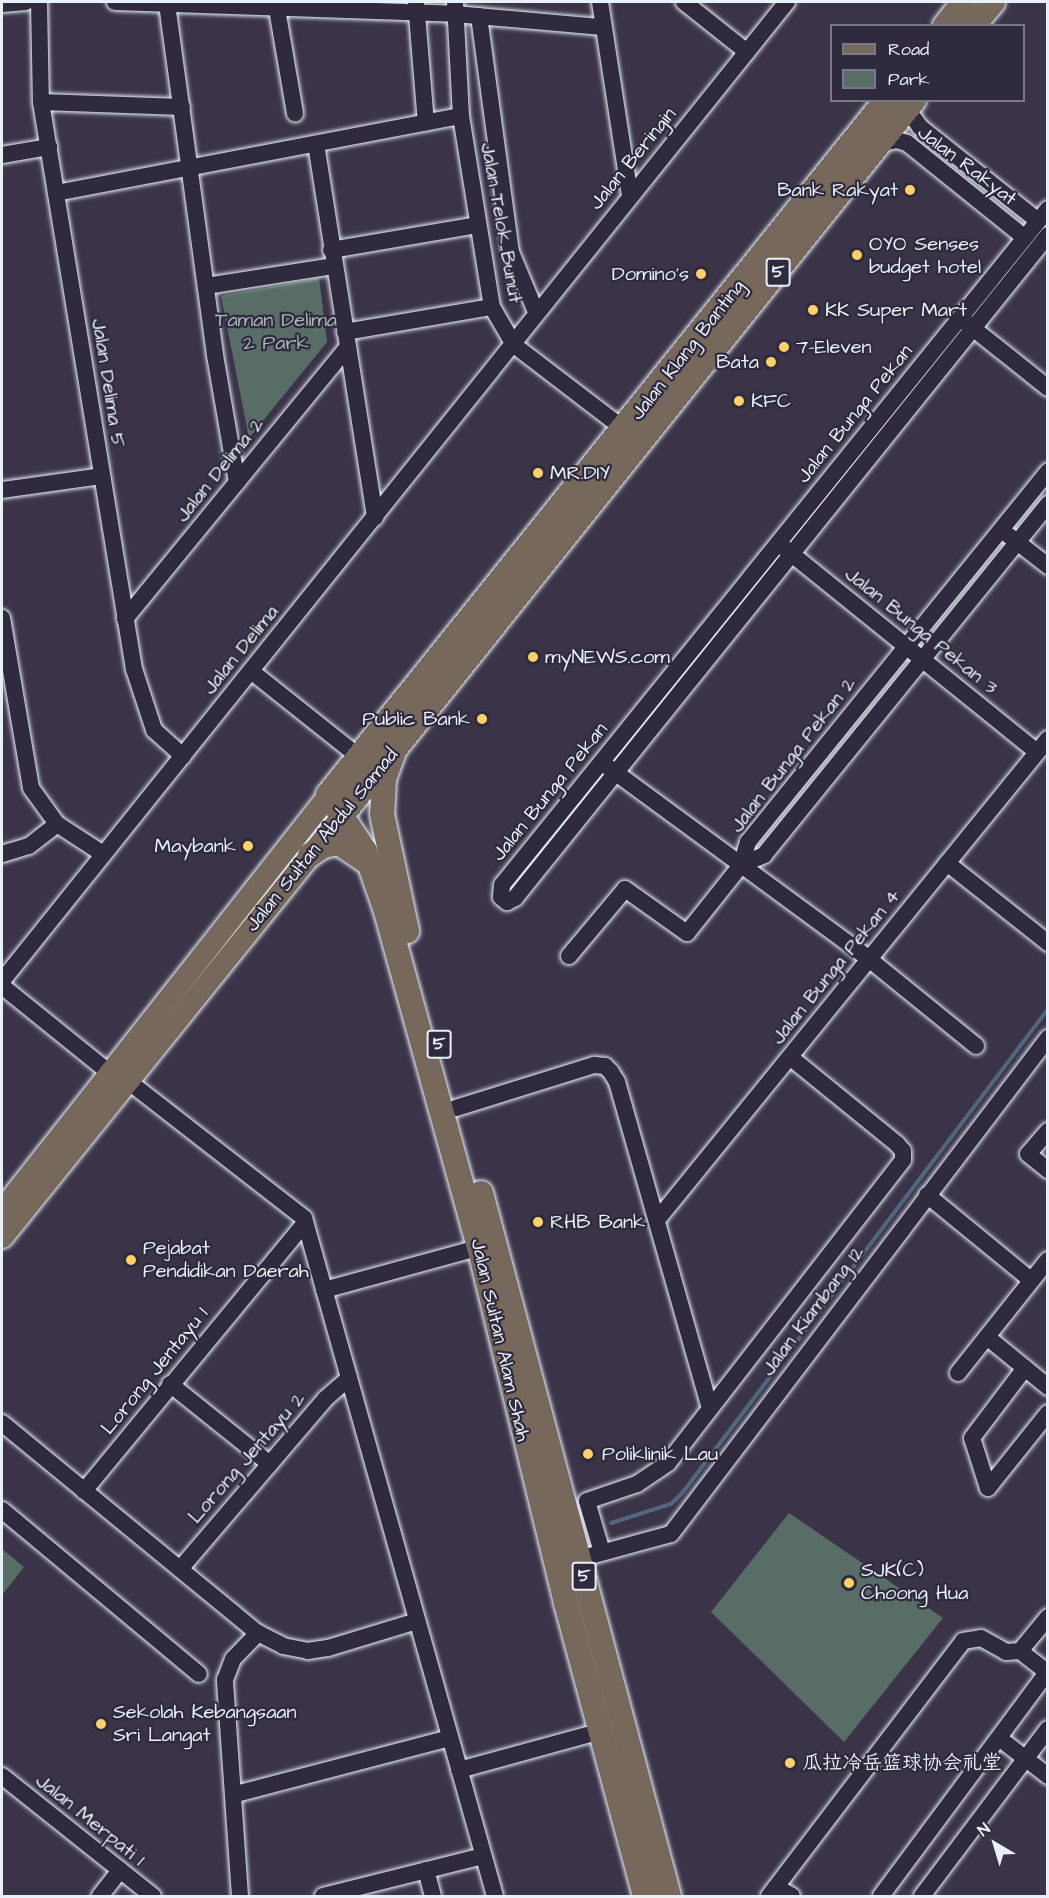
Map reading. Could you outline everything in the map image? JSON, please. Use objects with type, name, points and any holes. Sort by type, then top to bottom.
[{"type":"highway","points":[[947,24],[964,2]]},
{"type":"highway","points":[[976,24],[993,2]]},
{"type":"highway","name":"Jalan Klang Banting","points":[[633,436],[879,144],[902,103]]},
{"type":"highway","name":"Jalan Klang Banting","points":[[633,436],[902,103]]},
{"type":"highway","name":"Jalan Sultan Abdul Samad","points":[[342,796],[395,749],[633,436]]},
{"type":"highway","name":"Jalan Sultan Abdul Samad","points":[[342,796],[358,756],[633,436]]},
{"type":"highway","points":[[386,844],[381,798],[395,749]]},
{"type":"highway","name":"5","points":[[342,796],[386,844]]},
{"type":"highway","name":"Jalan Sultan Alam Shah","points":[[342,796],[373,868],[579,1559],[646,1855],[645,1896]]},
{"type":"highway","points":[[310,855],[323,846],[339,843],[373,868]]},
{"type":"highway","name":"Jalan Sultan Alam Shah","points":[[386,844],[456,1108],[487,1245],[524,1442],[646,1855],[669,1896]]},
{"type":"main road","name":"Jalan Sultan Abdul Samad","points":[[2,1209],[119,1078],[310,855],[342,796]]},
{"type":"main road","name":"Jalan Sultan Abdul Samad","points":[[2,1236],[119,1078],[342,796]]},
{"type":"street","points":[[2,4],[26,2]]},
{"type":"street","name":"Jalan Delima 5","points":[[39,2],[41,102],[125,619],[147,716],[154,730],[183,756]]},
{"type":"street","points":[[115,2],[234,4],[277,9],[455,8],[479,16],[602,27]]},
{"type":"street","points":[[600,2],[602,27],[630,196]]},
{"type":"street","points":[[684,2],[747,52]]},
{"type":"street","name":"Jalan Beringin","points":[[514,345],[536,312],[787,2]]},
{"type":"street","points":[[167,4],[206,286],[237,482]]},
{"type":"street","points":[[416,7],[426,123]]},
{"type":"street","name":"Jalan Telok Bunut","points":[[455,8],[461,116],[492,307],[514,345],[633,436]]},
{"type":"street","points":[[277,9],[295,113]]},
{"type":"street","points":[[479,16],[512,252],[536,312]]},
{"type":"street","points":[[41,102],[182,107]]},
{"type":"street","points":[[902,103],[920,128],[1043,215]]},
{"type":"street","points":[[56,193],[461,116]]},
{"type":"street","name":"Jalan Rakyat","points":[[879,144],[897,140],[907,143],[1024,237]]},
{"type":"street","points":[[316,144],[332,258],[375,517]]},
{"type":"street","points":[[2,155],[49,147]]},
{"type":"street","name":"Jalan Bunga Pekan","points":[[966,323],[1024,237],[1043,215]]},
{"type":"street","points":[[206,286],[477,225]]},
{"type":"street","name":"Jalan Bunga Pekan","points":[[609,768],[501,885],[501,897],[507,902],[515,898],[609,768],[966,323],[1047,235]]},
{"type":"street","points":[[346,340],[492,307]]},
{"type":"street","points":[[966,323],[1047,388]]},
{"type":"street","name":"Jalan Delima 2","points":[[125,619],[237,482],[346,340]]},
{"type":"street","name":"Jalan Delima","points":[[2,981],[514,345]]},
{"type":"street","name":"Jalan Bunga Pekan 2","points":[[741,865],[748,842],[1047,471]]},
{"type":"street","points":[[2,490],[102,476]]},
{"type":"street","name":"Jalan Bunga Pekan 2","points":[[741,865],[764,855],[1047,504]]},
{"type":"street","points":[[1001,529],[1047,566]]},
{"type":"street","name":"Jalan Bunga Pekan 3","points":[[784,548],[922,659],[1042,745]]},
{"type":"street","points":[[2,619],[9,727],[31,788],[57,824],[104,854]]},
{"type":"street","points":[[251,671],[358,756]]},
{"type":"street","name":"Jalan Bunga Pekan 4","points":[[657,1220],[1042,745]]},
{"type":"street","points":[[609,768],[869,959],[976,1046]]},
{"type":"street","points":[[2,854],[29,846],[57,824]]},
{"type":"street","points":[[947,863],[1047,943]]},
{"type":"street","points":[[568,956],[625,889],[687,933],[741,865]]},
{"type":"street","points":[[2,986],[305,1223],[495,1896]]},
{"type":"street","name":"Jalan Kiambang 12","points":[[579,1559],[671,1534],[1047,1038]]},
{"type":"street","points":[[602,1552],[587,1501],[637,1484],[669,1463],[903,1160],[903,1150],[897,1144],[790,1057]]},
{"type":"street","points":[[456,1108],[594,1065],[605,1066],[617,1082],[710,1408]]},
{"type":"street","points":[[1047,1131],[1028,1154],[1047,1170]]},
{"type":"street","points":[[927,1195],[1031,1280]]},
{"type":"street","name":"Lorong Jentayu 1","points":[[84,1491],[305,1223]]},
{"type":"street","points":[[324,1290],[487,1245]]},
{"type":"street","points":[[958,1373],[1047,1260]]},
{"type":"street","points":[[987,1337],[1047,1387]]},
{"type":"street","points":[[1025,1368],[972,1438],[987,1488],[1047,1413]]},
{"type":"street","name":"Lorong Jentayu 2","points":[[180,1569],[325,1400],[349,1378]]},
{"type":"street","points":[[171,1384],[270,1464]]},
{"type":"street","points":[[2,1423],[258,1633],[283,1646],[308,1651],[417,1621]]},
{"type":"street","points":[[2,1510],[199,1674]]},
{"type":"street","points":[[1020,1651],[1047,1617]]},
{"type":"street","points":[[240,1896],[236,1794],[225,1680],[239,1650],[258,1633]]},
{"type":"street","points":[[792,1896],[773,1891],[963,1641],[981,1638],[1006,1652],[1020,1651],[1047,1672],[880,1896]]},
{"type":"street","points":[[922,1896],[1047,1729]]},
{"type":"street","points":[[459,1770],[587,1735]]},
{"type":"street","points":[[236,1794],[450,1738]]},
{"type":"street","points":[[999,1738],[1047,1776]]},
{"type":"street","name":"Jalan Merpati 1","points":[[2,1776],[153,1896]]},
{"type":"street","points":[[323,1896],[362,1891],[426,1870],[483,1856]]},
{"type":"street","points":[[100,1896],[120,1870]]},
{"type":"street","points":[[426,1870],[433,1896]]},
{"type":"green space","name":"Taman Delima 2 Park","points":[[319,278],[327,342],[249,438],[221,296]]},
{"type":"green space","points":[[789,1513],[943,1618],[844,1742],[711,1612]]},
{"type":"green space","points":[[2,1549],[24,1567],[2,1595]]},
{"type":"waterway","points":[[611,1523],[671,1504],[683,1492],[1048,1009]]},
{"type":"place","name":"Bank Rakyat","points":[[910,190]]},
{"type":"place","name":"OYO Senses budget hotel","points":[[857,255]]},
{"type":"place","name":"Domino's","points":[[701,274]]},
{"type":"place","name":"KK Super Mart","points":[[813,310]]},
{"type":"place","name":"7-Eleven","points":[[784,347]]},
{"type":"place","name":"Bata","points":[[771,362]]},
{"type":"place","name":"KFC","points":[[739,401]]},
{"type":"place","name":"MR.DIY","points":[[538,473]]},
{"type":"place","name":"myNEWS.com","points":[[533,657]]},
{"type":"place","name":"Public Bank","points":[[482,719]]},
{"type":"place","name":"Maybank","points":[[248,846]]},
{"type":"place","name":"RHB Bank","points":[[538,1222]]},
{"type":"place","name":"Pejabat Pendidikan Daerah","points":[[131,1260]]},
{"type":"place","name":"Poliklinik Lau","points":[[588,1454]]},
{"type":"place","name":"SJK(C) Choong Hua","points":[[849,1583]]},
{"type":"place","name":"Sekolah Kebangsaan Sri Langat","points":[[101,1724]]},
{"type":"place","name":"瓜拉冷岳篮球协会礼堂","points":[[790,1763]]}]
